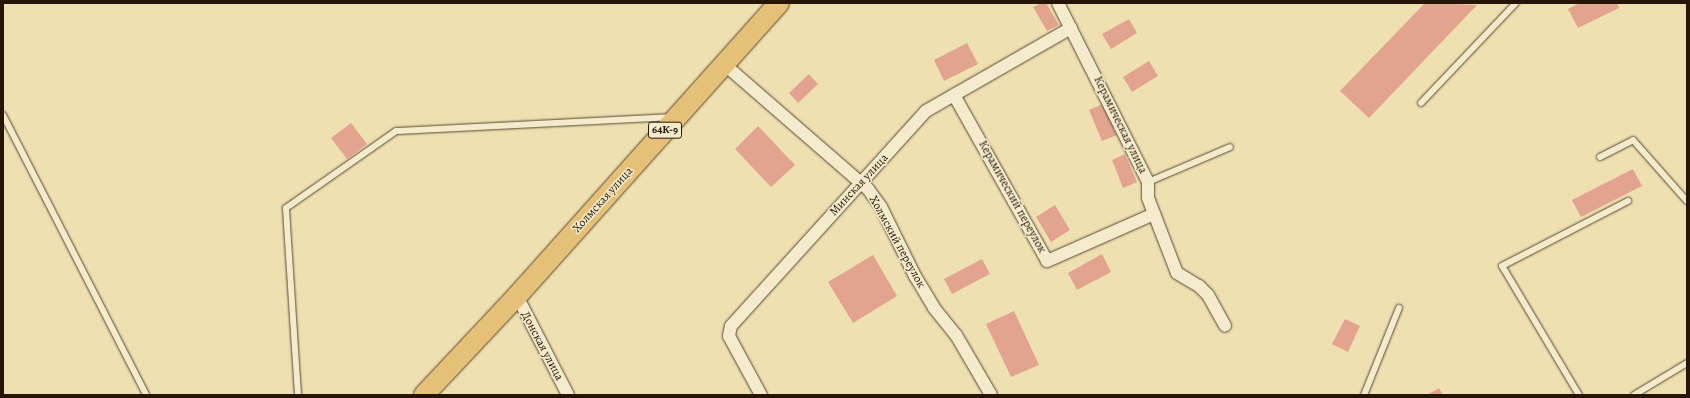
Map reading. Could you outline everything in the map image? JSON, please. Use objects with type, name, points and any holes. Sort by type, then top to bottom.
[{"type":"main road","name":"Холмская улица","points":[[424,395],[517,296],[779,3]]},
{"type":"street","name":"Керамическая улица","points":[[1058,3],[1072,28],[1148,182],[1148,198],[1178,273],[1200,286],[1208,295],[1225,326]]},
{"type":"street","name":"Минская улица","points":[[761,395],[729,336],[731,326],[926,111],[1072,28]]},
{"type":"street","name":"Холмский переулок","points":[[724,64],[860,183],[881,207],[915,276],[934,308],[956,335],[990,395]]},
{"type":"street","name":"Керамический переулок","points":[[954,95],[1047,261],[1154,214]]},
{"type":"street","name":"Донская улица","points":[[517,296],[568,395]]},
{"type":"lane","points":[[1420,103],[1516,3]]},
{"type":"lane","points":[[3,115],[146,395]]},
{"type":"lane","points":[[298,395],[286,208],[396,131],[677,116]]},
{"type":"lane","points":[[1600,157],[1633,140],[1687,201]]},
{"type":"lane","points":[[1148,182],[1230,147]]},
{"type":"lane","points":[[1579,395],[1502,266],[1628,201]]},
{"type":"lane","points":[[1364,395],[1399,308]]},
{"type":"lane","points":[[1634,395],[1687,363]]},
{"type":"building","points":[[1041,3],[1046,3],[1059,25],[1047,31],[1033,7]]},
{"type":"building","points":[[1425,3],[1477,5],[1369,118],[1340,91]]},
{"type":"building","points":[[1580,3],[1617,3],[1619,8],[1578,28],[1568,9]]},
{"type":"building","points":[[1129,19],[1137,33],[1111,49],[1102,34]]},
{"type":"building","points":[[967,43],[978,64],[944,81],[934,60]]},
{"type":"building","points":[[1149,61],[1158,76],[1132,92],[1123,77]]},
{"type":"building","points":[[809,74],[818,84],[798,103],[789,93]]},
{"type":"building","points":[[1103,104],[1117,135],[1102,141],[1089,110]]},
{"type":"building","points":[[351,123],[367,144],[347,159],[331,138]]},
{"type":"building","points":[[758,126],[795,165],[771,187],[735,149]]},
{"type":"building","points":[[1125,154],[1137,182],[1123,188],[1112,160]]},
{"type":"building","points":[[1633,169],[1642,186],[1581,217],[1572,200]]},
{"type":"building","points":[[1055,205],[1070,230],[1051,242],[1036,217]]},
{"type":"building","points":[[1102,254],[1111,272],[1077,290],[1068,273]]},
{"type":"building","points":[[873,255],[897,296],[853,323],[828,282]]},
{"type":"building","points":[[982,259],[990,274],[952,294],[944,279]]},
{"type":"building","points":[[1014,311],[1039,365],[1011,377],[986,324]]},
{"type":"building","points":[[1345,319],[1360,326],[1348,352],[1332,344]]},
{"type":"building","points":[[1439,388],[1443,395],[1427,395]]}]
